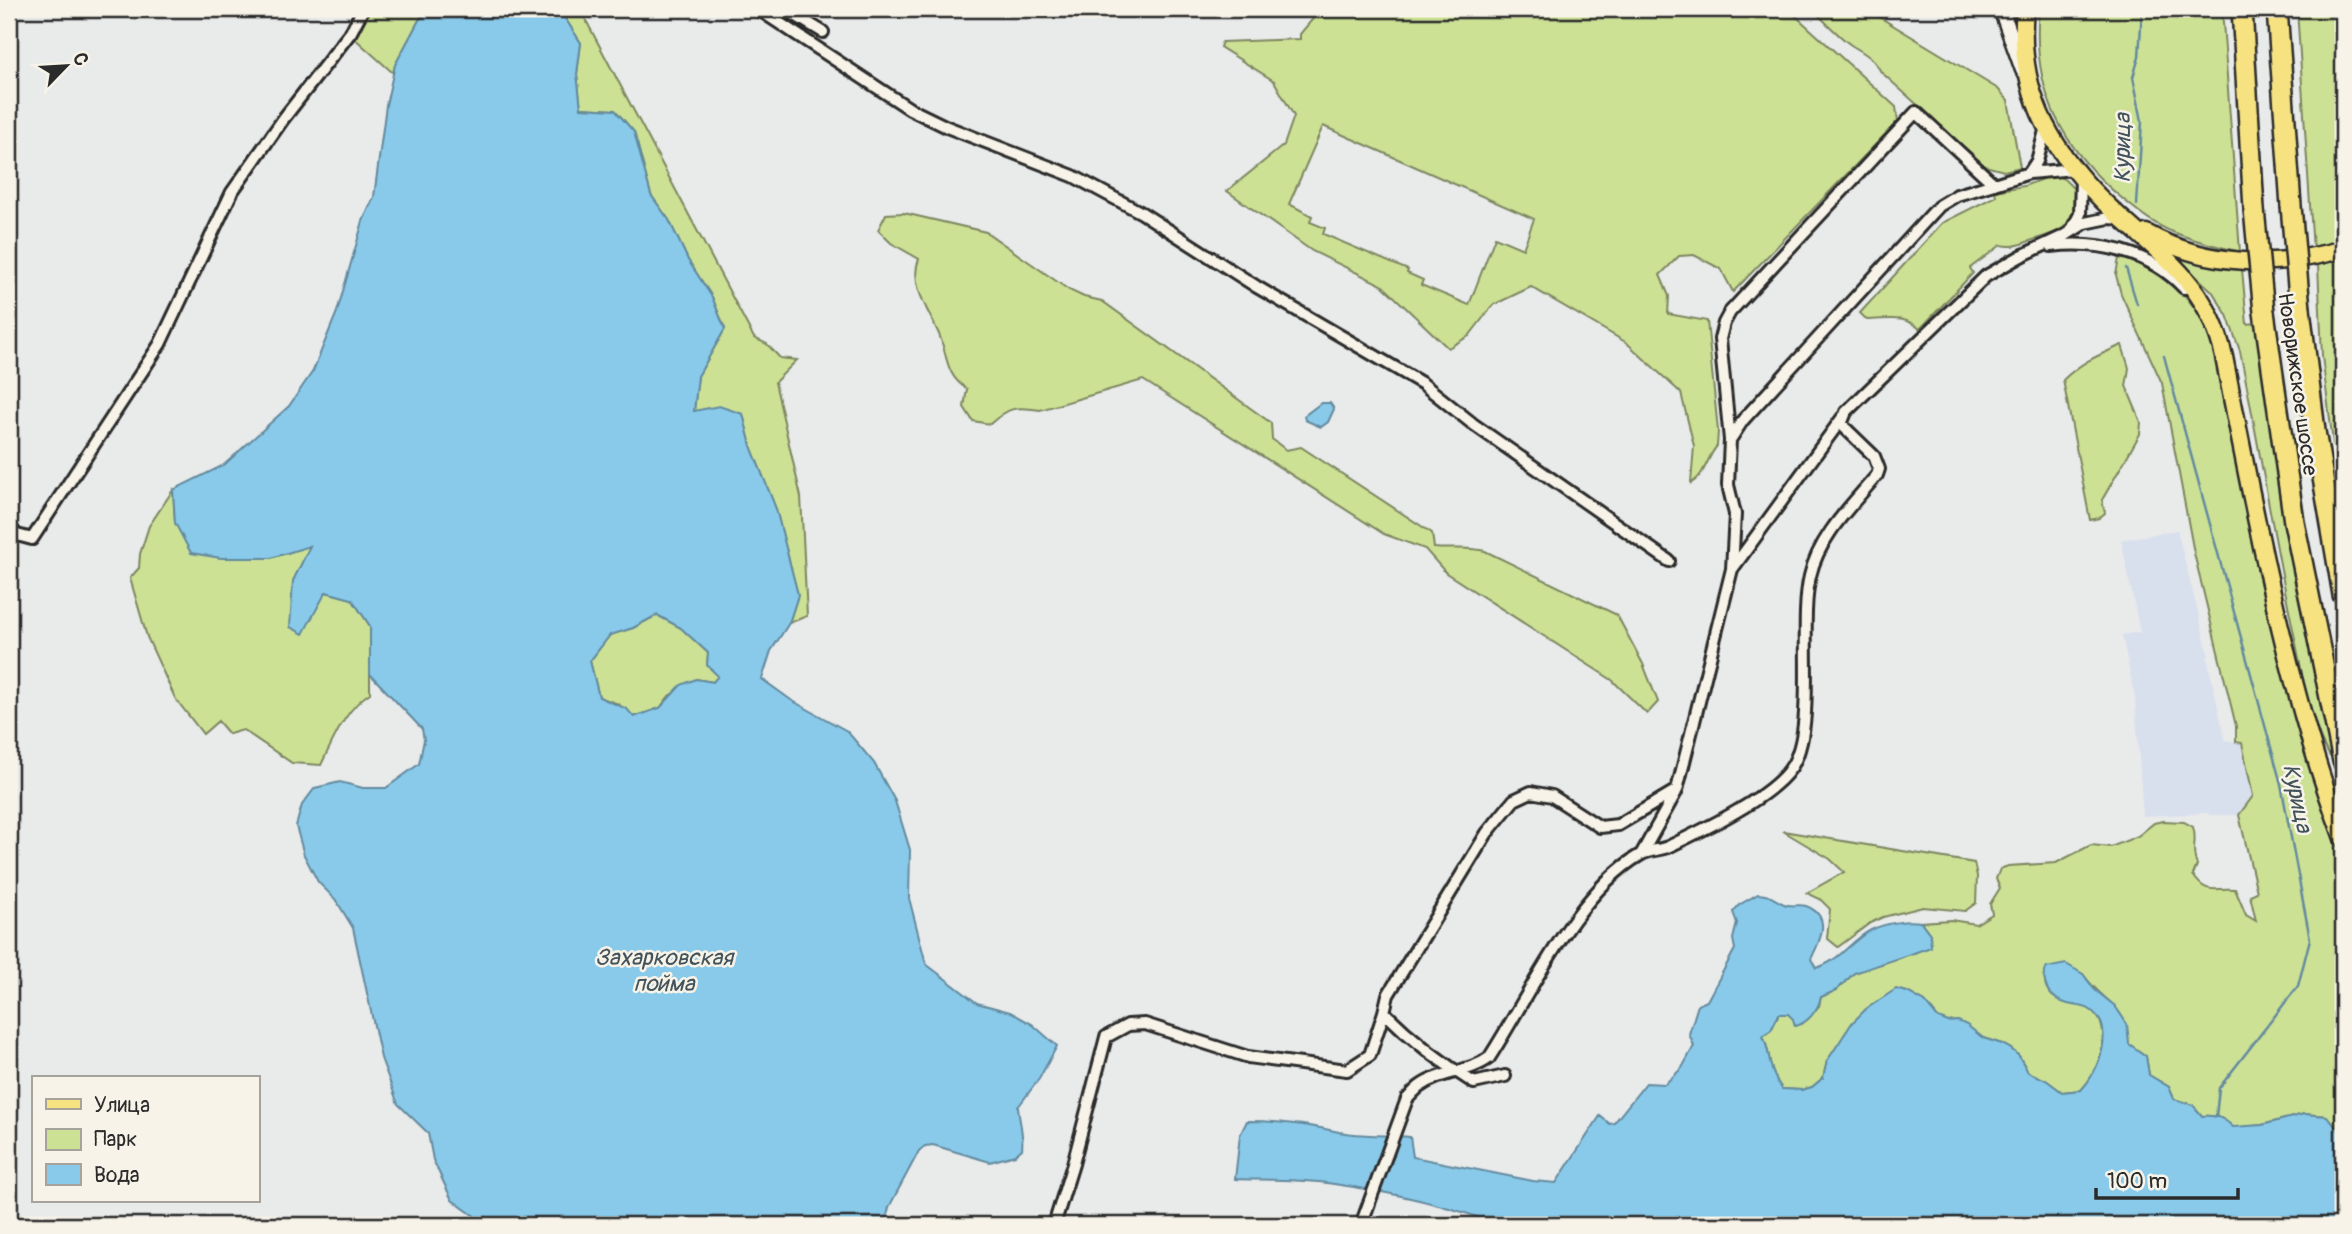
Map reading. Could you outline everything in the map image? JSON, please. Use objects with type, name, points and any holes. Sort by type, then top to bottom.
[{"type":"highway","name":"Новорижское шоссе","points":[[2242,9],[2254,209],[2264,312],[2294,522],[2343,761]]},
{"type":"highway","name":"Новорижское шоссе","points":[[2277,9],[2300,309],[2315,431],[2343,595]]},
{"type":"main road","points":[[2001,9],[2031,95],[2046,127],[2078,174],[2198,293],[2208,309],[2220,340],[2287,657],[2306,728],[2343,838]]},
{"type":"main road","points":[[2025,9],[2024,40],[2031,95]]},
{"type":"main road","points":[[2126,221],[2173,245],[2224,259],[2279,261],[2322,255],[2343,248]]},
{"type":"street","points":[[9,527],[17,535],[32,539],[160,344],[232,192],[284,118],[351,32],[363,9]]},
{"type":"street","points":[[758,9],[910,109],[947,127],[1073,176],[1142,212],[1257,286],[1423,384],[1474,424],[1669,561]]},
{"type":"street","points":[[785,9],[823,32]]},
{"type":"street","points":[[1360,1225],[1407,1099],[1419,1086],[1479,1066],[1489,1058],[1563,937],[1587,903],[1610,878],[1642,853],[1677,790],[1684,772],[1732,569],[1735,514],[1728,485],[1730,440],[1720,339],[1730,312],[1916,112],[1994,184]]},
{"type":"street","points":[[2029,173],[2037,161],[2046,127]]},
{"type":"street","points":[[1730,440],[1744,420],[1939,206],[1958,195],[2029,173],[2078,174],[2080,214],[2074,228],[2066,235]]},
{"type":"street","points":[[1732,569],[1843,417],[1986,276],[2085,223],[2109,218],[2126,221]]},
{"type":"street","points":[[2041,247],[2067,244],[2117,249],[2158,266],[2193,297],[2220,340]]},
{"type":"street","points":[[1642,853],[1667,848],[1733,812],[1768,791],[1792,768],[1801,746],[1803,728],[1806,612],[1813,563],[1827,537],[1879,469],[1874,456],[1844,427],[1843,417]]},
{"type":"street","points":[[1054,1225],[1106,1037],[1117,1029],[1145,1024],[1248,1057],[1347,1070],[1370,1055],[1388,995],[1487,833],[1514,800],[1531,793],[1552,796],[1600,827],[1618,825],[1677,790]]},
{"type":"street","points":[[1384,1012],[1404,1032],[1455,1072],[1474,1083],[1504,1076]]},
{"type":"shaded area","points":[[2177,530],[2209,656],[2207,657],[2225,740],[2242,743],[2244,751],[2253,796],[2239,815],[2208,813],[2143,816],[2135,697],[2122,635],[2140,632],[2121,540]]},
{"type":"green space","points":[[367,9],[429,9],[419,20],[393,73],[352,36]]},
{"type":"green space","points":[[559,9],[580,9],[754,338],[767,344],[780,358],[797,360],[775,382],[801,497],[807,616],[789,623],[798,595],[776,509],[751,446],[743,414],[694,412],[698,376],[725,329],[712,297],[688,260],[669,220],[651,195],[634,132],[615,110],[581,108],[577,74],[581,43]]},
{"type":"green space","points":[[1321,9],[1788,9],[1896,107],[1898,121],[1733,292],[1721,269],[1694,255],[1679,256],[1660,275],[1669,296],[1668,314],[1707,321],[1718,431],[1717,446],[1700,476],[1691,483],[1694,446],[1681,393],[1627,343],[1531,287],[1493,305],[1469,336],[1448,348],[1382,285],[1312,251],[1227,191],[1284,145],[1294,116],[1274,81],[1220,47],[1222,42],[1300,39],[1300,34]],"holes":[[[1323,126],[1534,219],[1523,249],[1495,237],[1469,305],[1421,285],[1423,280],[1407,273],[1408,270],[1323,234],[1325,228],[1310,222],[1312,216],[1289,204]]]},
{"type":"green space","points":[[1812,9],[1866,9],[1998,89],[2008,100],[2020,167],[2004,171],[1985,166],[1881,72],[1871,59],[1846,41]]},
{"type":"green space","points":[[2039,9],[2222,9],[2240,252],[2189,238],[2160,226],[2124,200],[2083,160],[2055,116],[2046,92],[2040,66]]},
{"type":"green space","points":[[2297,9],[2343,9],[2343,240],[2313,250]]},
{"type":"green space","points":[[2056,175],[2076,191],[2073,213],[2066,226],[2021,244],[2001,245],[1970,268],[1973,273],[1920,329],[1908,321],[1867,320],[1860,313],[1942,223],[1996,196],[1995,191],[2024,186]]},
{"type":"green space","points":[[904,213],[986,232],[1069,290],[1102,301],[1271,423],[1272,439],[1286,450],[1301,447],[1432,533],[1434,548],[1485,551],[1617,615],[1643,664],[1658,702],[1647,714],[1612,680],[1446,573],[1425,549],[1384,534],[1143,380],[1040,410],[1013,409],[990,424],[973,421],[964,407],[967,389],[950,370],[941,340],[918,287],[916,277],[919,259],[891,243],[878,230],[886,214]]},
{"type":"green space","points":[[2170,252],[2242,269],[2247,324],[2256,323],[2295,583],[2336,765],[2320,737],[2304,685],[2240,351],[2227,315],[2212,291]]},
{"type":"green space","points":[[2119,258],[2151,268],[2176,287],[2197,312],[2213,340],[2315,778],[2343,854],[2343,1136],[2326,1116],[2304,1114],[2262,1125],[2233,1128],[2222,1119],[2202,1116],[2193,1105],[2174,1099],[2169,1087],[2149,1075],[2146,1056],[2129,1044],[2127,1030],[2119,1012],[2083,974],[2044,976],[2049,993],[2059,1000],[2088,1008],[2101,1023],[2103,1044],[2100,1057],[2081,1090],[2062,1092],[2046,1080],[2028,1072],[2019,1056],[2011,1049],[1983,1038],[1958,1021],[1948,1022],[1938,1018],[1925,1002],[1907,992],[1897,990],[1866,1009],[1827,1061],[1823,1078],[1812,1087],[1802,1090],[1782,1089],[1774,1075],[1763,1036],[1771,1030],[1779,1014],[1788,1014],[1802,1024],[1819,1006],[1821,997],[1837,990],[1854,973],[1917,952],[1930,934],[1921,922],[1951,920],[1976,924],[1992,914],[1990,904],[2000,888],[1996,879],[2000,869],[2008,866],[2056,863],[2091,845],[2111,847],[2138,836],[2154,823],[2184,822],[2193,827],[2197,865],[2193,875],[2207,888],[2235,889],[2246,915],[2256,921],[2250,895],[2257,892],[2239,815],[2253,796],[2242,743],[2236,742],[2236,726],[2194,553],[2162,383],[2121,294],[2116,275]]},
{"type":"green space","points":[[2343,258],[2343,523],[2322,356],[2318,265]]},
{"type":"green space","points":[[2122,345],[2129,368],[2126,386],[2141,422],[2140,434],[2102,500],[2105,513],[2090,520],[2063,380],[2084,363]]},
{"type":"green space","points":[[173,490],[175,523],[271,558],[311,545],[293,581],[317,605],[326,592],[352,599],[370,626],[370,693],[347,716],[321,765],[292,763],[243,730],[229,734],[218,721],[203,734],[175,698],[147,637],[130,578],[139,568],[140,554],[149,526]]},
{"type":"green space","points":[[657,615],[681,628],[708,653],[707,665],[719,676],[713,682],[696,679],[669,696],[660,708],[634,717],[618,704],[599,697],[590,661],[610,635],[633,628]]},
{"type":"green space","points":[[1783,831],[1974,863],[1977,876],[1976,903],[1965,911],[1923,907],[1883,917],[1870,923],[1838,947],[1827,938],[1830,909],[1820,899],[1807,893],[1844,872],[1830,859]]},
{"type":"water","name":"Захарковская пойма","points":[[429,9],[559,9],[581,43],[577,74],[581,108],[615,110],[634,132],[651,195],[669,220],[688,260],[712,297],[725,329],[698,376],[694,411],[719,406],[743,414],[751,446],[776,509],[798,595],[789,623],[771,651],[762,679],[791,700],[847,731],[874,763],[895,801],[910,850],[909,898],[926,964],[977,1003],[1010,1012],[1032,1024],[1057,1046],[1039,1079],[1018,1107],[1022,1149],[1015,1155],[990,1162],[933,1145],[925,1146],[919,1151],[889,1207],[885,1225],[487,1225],[452,1200],[433,1160],[428,1133],[398,1104],[381,1058],[353,928],[336,900],[318,882],[304,855],[296,826],[302,805],[315,788],[340,782],[363,788],[386,788],[419,764],[424,740],[422,729],[370,674],[370,626],[352,599],[326,592],[303,634],[290,627],[293,581],[310,546],[271,558],[221,558],[191,553],[175,523],[173,490],[224,465],[289,406],[313,371],[337,312],[363,221],[374,197],[386,105],[395,65],[419,20]],"holes":[[[657,615],[681,628],[708,653],[707,665],[718,676],[713,682],[696,679],[681,685],[660,708],[634,717],[627,709],[599,697],[590,661],[610,635],[633,628]]]},
{"type":"water","points":[[1321,403],[1330,403],[1334,409],[1328,422],[1321,427],[1305,420],[1304,416]]},
{"type":"water","points":[[1758,894],[1770,896],[1787,905],[1806,906],[1819,916],[1822,930],[1811,959],[1816,968],[1831,961],[1871,930],[1883,926],[1921,922],[1930,934],[1931,947],[1854,973],[1837,990],[1821,997],[1818,1006],[1805,1022],[1795,1026],[1788,1014],[1779,1014],[1771,1030],[1763,1036],[1774,1075],[1782,1089],[1802,1090],[1812,1087],[1823,1078],[1827,1061],[1852,1023],[1866,1009],[1896,989],[1925,1002],[1938,1018],[1948,1022],[1958,1021],[1983,1038],[2011,1049],[2019,1056],[2028,1072],[2046,1080],[2062,1092],[2081,1090],[2099,1061],[2104,1037],[2102,1026],[2089,1009],[2062,1002],[2048,991],[2045,981],[2046,968],[2066,964],[2083,974],[2094,989],[2115,1006],[2127,1024],[2129,1044],[2146,1056],[2149,1075],[2169,1087],[2174,1099],[2193,1105],[2202,1116],[2219,1117],[2233,1127],[2262,1125],[2304,1114],[2327,1116],[2343,1136],[2343,1225],[1499,1225],[1436,1204],[1371,1190],[1293,1180],[1235,1179],[1240,1135],[1247,1121],[1293,1124],[1356,1134],[1410,1137],[1413,1157],[1533,1181],[1556,1183],[1600,1116],[1610,1124],[1614,1123],[1646,1083],[1665,1084],[1682,1068],[1694,1046],[1689,1034],[1698,1005],[1707,1001],[1735,949],[1733,939],[1737,923],[1733,912],[1739,905]]},
{"type":"waterway","name":"Курица","points":[[2137,205],[2142,121],[2133,77],[2139,57],[2142,9]]},
{"type":"waterway","name":"Курица","points":[[2126,268],[2137,304]]},
{"type":"waterway","name":"Курица","points":[[2164,356],[2281,784],[2310,939],[2298,986],[2219,1088],[2216,1117]]}]
